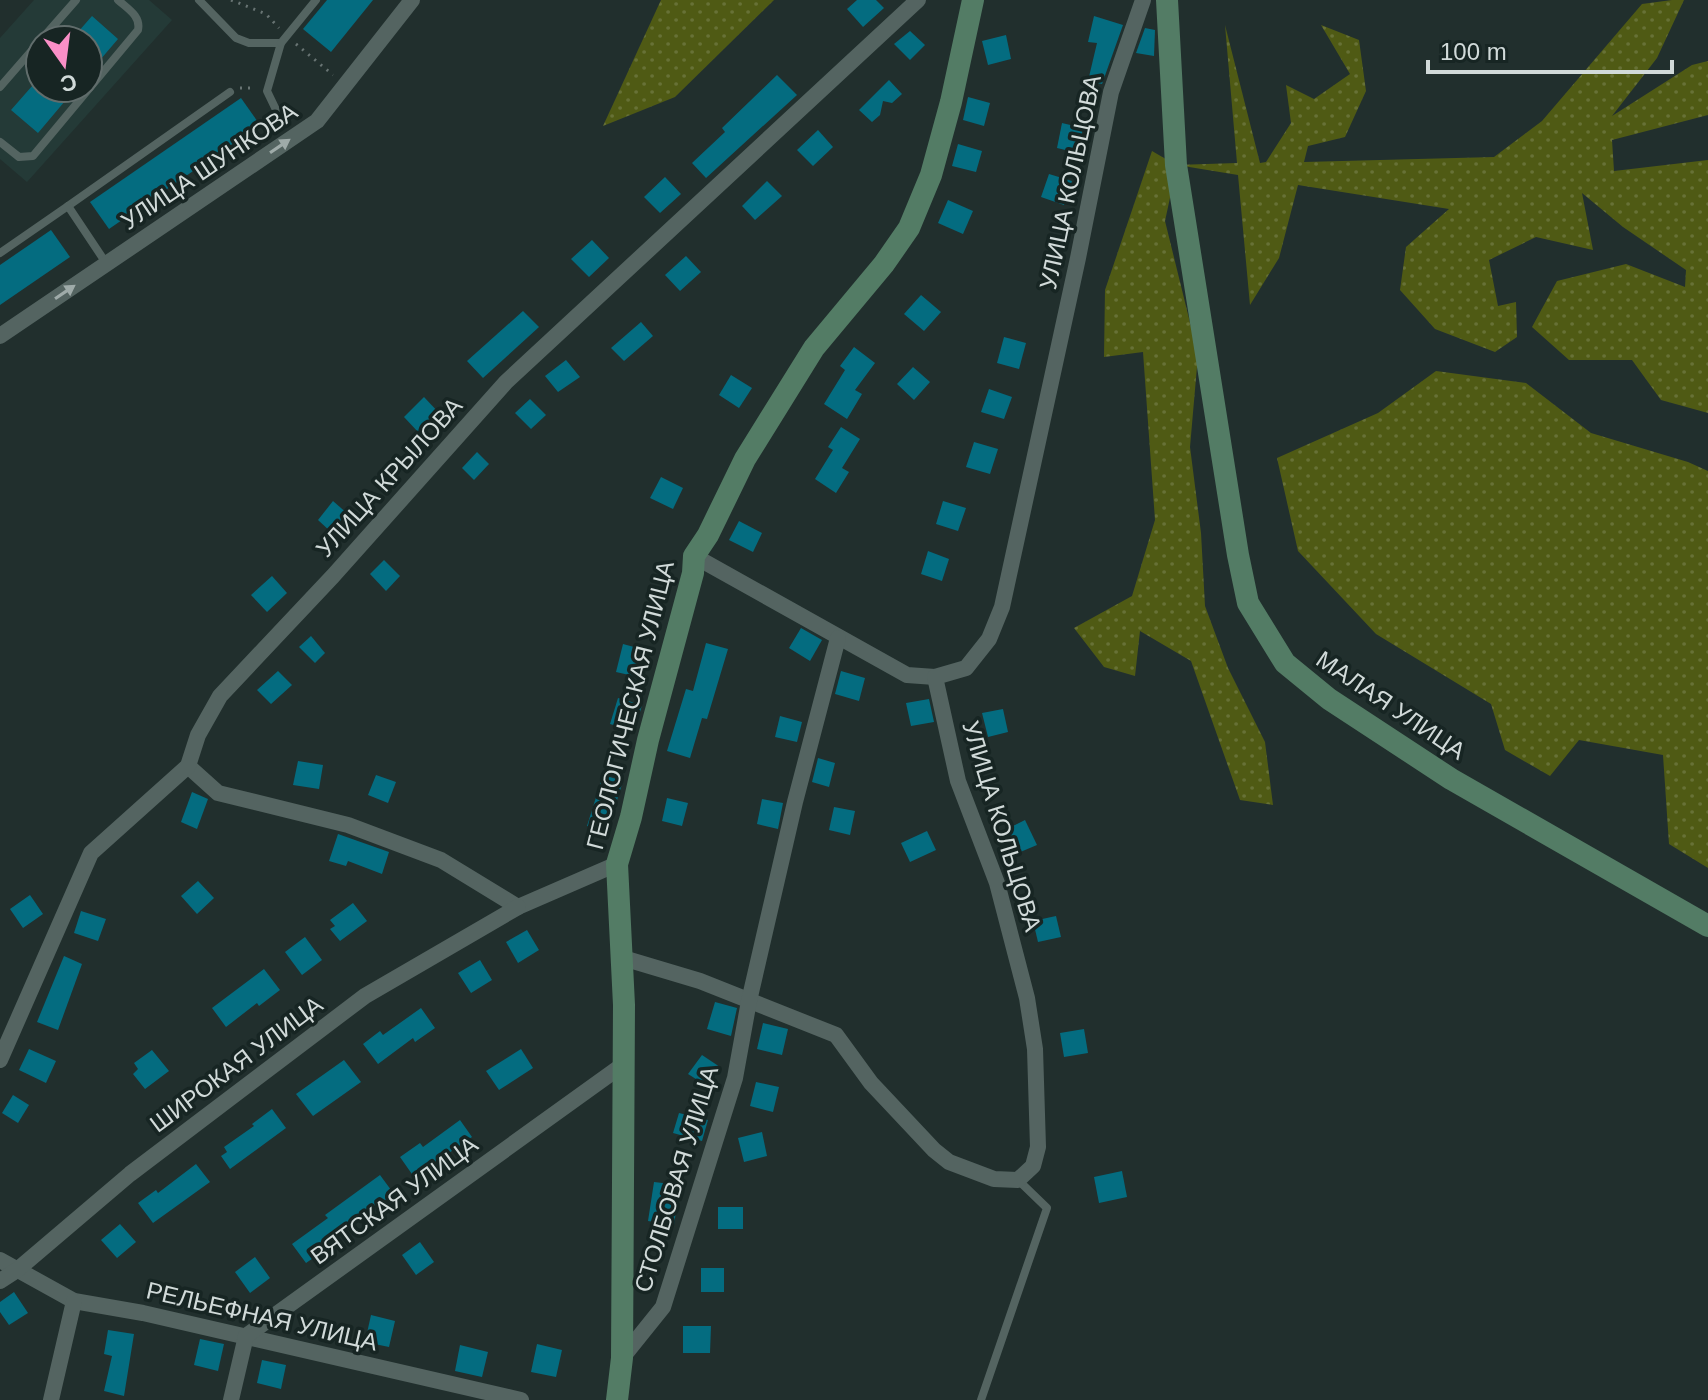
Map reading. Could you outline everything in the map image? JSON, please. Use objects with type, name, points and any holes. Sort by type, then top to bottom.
[{"type":"street","name":"УЛИЦА ШУНКОВА","points":[[0,336],[317,121],[412,0]]},
{"type":"street","name":"УЛИЦА КРЫЛОВА","points":[[0,1060],[91,853],[188,766],[198,735],[220,696],[333,576],[506,382],[918,0]]},
{"type":"street","name":"ГЕОЛОГИЧЕСКАЯ УЛИЦА","points":[[617,1400],[622,1358],[624,1064],[623,958],[617,864],[693,573],[694,556],[708,535],[745,459],[814,348],[884,264],[909,228],[931,175],[951,102],[973,0]]},
{"type":"street","name":"УЛИЦА КОЛЬЦОВА","points":[[1018,1180],[1033,1166],[1038,1147],[1035,1049],[1027,998],[997,883],[958,781],[935,677],[966,668],[989,639],[1002,607],[1111,92],[1143,0]]},
{"type":"street","name":"МАЛАЯ УЛИЦА","points":[[1167,0],[1176,165],[1235,539],[1248,603],[1285,663],[1329,699],[1451,779],[1708,926]]},
{"type":"street","points":[[694,556],[907,675],[935,677]]},
{"type":"street","name":"СТОЛБОВАЯ УЛИЦА","points":[[622,1358],[663,1307],[735,1078],[749,1001],[795,802],[838,638]]},
{"type":"street","points":[[188,766],[218,793],[348,825],[441,860],[518,907]]},
{"type":"street","name":"ШИРОКАЯ УЛИЦА","points":[[0,1281],[130,1174],[365,996],[518,907],[617,864]]},
{"type":"street","points":[[623,958],[700,981],[836,1035],[871,1083],[949,1162],[994,1179],[1018,1180]]},
{"type":"street","name":"ВЯТСКАЯ УЛИЦА","points":[[246,1336],[624,1064]]},
{"type":"street","name":"РЕЛЬЕФНАЯ УЛИЦА","points":[[0,1260],[74,1301],[143,1313],[521,1400]]},
{"type":"street","points":[[51,1400],[74,1301]]},
{"type":"street","points":[[231,1400],[246,1336]]},
{"type":"lane","points":[[55,24],[76,0]]},
{"type":"lane","points":[[0,142],[19,157],[33,156],[81,99],[138,30],[140,23],[137,17],[118,0]]},
{"type":"lane","points":[[199,0],[236,38],[249,43],[284,39]]},
{"type":"lane","points":[[279,116],[267,91],[284,39],[316,0]]},
{"type":"lane","points":[[0,87],[24,59]]},
{"type":"lane","points":[[0,253],[230,92]]},
{"type":"lane","points":[[68,206],[107,264]]},
{"type":"lane","points":[[981,1400],[1047,1208],[1018,1180]]},
{"type":"path","points":[[231,0],[266,14],[284,39],[345,85]]},
{"type":"path","points":[[230,92],[249,86],[267,91]]},
{"type":"shaded area","points":[[34,0],[149,0],[172,20],[104,96],[104,24],[24,24],[24,104],[97,104],[27,182],[0,159],[0,38]]},
{"type":"green space","points":[[661,0],[774,0],[675,97],[603,126]]},
{"type":"green space","points":[[1684,0],[1657,58],[1612,116],[1692,65],[1708,61],[1708,115],[1612,140],[1614,171],[1708,160],[1708,413],[1661,400],[1632,360],[1569,360],[1532,327],[1557,281],[1626,264],[1685,287],[1686,270],[1623,227],[1582,193],[1593,250],[1536,237],[1489,260],[1498,306],[1516,302],[1517,337],[1495,352],[1435,329],[1400,290],[1406,247],[1449,209],[1298,185],[1279,258],[1250,305],[1238,175],[1177,165],[1165,221],[1198,355],[1190,447],[1201,533],[1205,606],[1228,668],[1265,742],[1273,805],[1240,800],[1191,661],[1140,631],[1135,676],[1104,667],[1074,628],[1132,596],[1155,520],[1143,352],[1104,357],[1105,290],[1152,151],[1176,165],[1237,163],[1225,25],[1260,163],[1266,162],[1291,123],[1286,85],[1314,99],[1350,74],[1321,25],[1359,40],[1366,91],[1345,137],[1308,146],[1304,162],[1494,157],[1542,121],[1642,4]]},
{"type":"green space","points":[[1436,371],[1526,383],[1591,433],[1708,471],[1708,868],[1669,844],[1663,755],[1579,740],[1550,776],[1505,750],[1491,704],[1376,634],[1298,551],[1277,458],[1378,413]]},
{"type":"building","points":[[327,0],[373,0],[331,52],[303,29]]},
{"type":"building","points":[[857,0],[876,0],[884,8],[863,27],[847,9]]},
{"type":"building","points":[[92,16],[101,24],[85,24]]},
{"type":"building","points":[[1094,16],[1123,25],[1102,84],[1088,81],[1097,43],[1088,42]]},
{"type":"building","points":[[104,27],[118,39],[104,55]]},
{"type":"building","points":[[1145,28],[1155,30],[1154,56],[1136,53]]},
{"type":"building","points":[[910,31],[925,45],[910,60],[894,44]]},
{"type":"building","points":[[1006,35],[1011,59],[988,65],[982,41]]},
{"type":"building","points":[[777,75],[797,95],[706,178],[692,163],[725,132],[722,128]]},
{"type":"building","points":[[889,80],[902,94],[892,103],[883,101],[880,115],[872,122],[859,110]]},
{"type":"building","points":[[24,95],[24,104],[62,104],[38,133],[11,110]]},
{"type":"building","points":[[968,97],[990,103],[984,126],[963,120]]},
{"type":"building","points":[[241,98],[260,125],[109,229],[90,202]]},
{"type":"building","points":[[1062,123],[1083,128],[1078,153],[1057,148]]},
{"type":"building","points":[[818,130],[833,147],[813,166],[797,150]]},
{"type":"building","points":[[958,144],[982,151],[976,172],[952,166]]},
{"type":"building","points":[[1049,174],[1072,181],[1064,205],[1041,197]]},
{"type":"building","points":[[665,177],[681,194],[660,213],[644,197]]},
{"type":"building","points":[[767,181],[782,196],[755,220],[742,206]]},
{"type":"building","points":[[948,200],[973,211],[963,234],[938,223]]},
{"type":"building","points":[[51,230],[70,257],[0,305],[0,265]]},
{"type":"building","points":[[592,240],[609,258],[589,277],[571,259]]},
{"type":"building","points":[[686,256],[701,272],[680,291],[665,275]]},
{"type":"building","points":[[921,295],[941,312],[924,331],[904,314]]},
{"type":"building","points":[[523,311],[539,327],[483,378],[467,361]]},
{"type":"building","points":[[641,322],[653,336],[624,361],[611,348]]},
{"type":"building","points":[[1004,337],[1026,343],[1019,369],[997,363]]},
{"type":"building","points":[[854,347],[875,363],[855,390],[862,394],[847,419],[824,404],[845,370],[840,366]]},
{"type":"building","points":[[566,360],[580,377],[558,392],[545,376]]},
{"type":"building","points":[[913,367],[930,382],[914,400],[897,384]]},
{"type":"building","points":[[731,375],[752,388],[739,408],[719,395]]},
{"type":"building","points":[[989,389],[1012,397],[1004,419],[981,412]]},
{"type":"building","points":[[424,397],[440,414],[419,433],[404,417]]},
{"type":"building","points":[[530,399],[546,415],[531,429],[515,413]]},
{"type":"building","points":[[841,427],[860,439],[842,468],[849,472],[836,493],[815,479],[833,450],[828,447]]},
{"type":"building","points":[[974,442],[998,449],[990,474],[966,467]]},
{"type":"building","points":[[477,452],[489,464],[474,480],[462,468]]},
{"type":"building","points":[[661,477],[683,488],[673,509],[650,498]]},
{"type":"building","points":[[333,501],[349,515],[331,532],[318,520]]},
{"type":"building","points":[[943,501],[966,508],[958,531],[936,524]]},
{"type":"building","points":[[739,521],[762,533],[753,552],[729,540]]},
{"type":"building","points":[[928,551],[949,559],[942,581],[921,574]]},
{"type":"building","points":[[384,560],[400,576],[386,591],[370,574]]},
{"type":"building","points":[[272,576],[287,593],[267,612],[251,595]]},
{"type":"building","points":[[801,628],[822,640],[810,661],[789,648]]},
{"type":"building","points":[[311,636],[325,653],[315,663],[299,647]]},
{"type":"building","points":[[706,643],[728,649],[707,719],[702,718],[690,758],[667,751],[686,689],[693,691]]},
{"type":"building","points":[[623,644],[645,650],[638,677],[616,672]]},
{"type":"building","points":[[278,671],[292,685],[271,704],[257,690]]},
{"type":"building","points":[[841,671],[865,678],[859,701],[835,694]]},
{"type":"building","points":[[618,698],[642,705],[635,731],[610,724]]},
{"type":"building","points":[[929,699],[934,722],[911,726],[906,703]]},
{"type":"building","points":[[1003,709],[1008,732],[988,737],[982,713]]},
{"type":"building","points":[[780,716],[802,722],[797,742],[775,737]]},
{"type":"building","points":[[818,758],[835,763],[829,787],[812,782]]},
{"type":"building","points":[[298,761],[323,765],[319,789],[293,785]]},
{"type":"building","points":[[376,775],[396,782],[388,803],[368,795]]},
{"type":"building","points":[[603,775],[623,781],[607,832],[587,826]]},
{"type":"building","points":[[192,792],[208,799],[197,829],[181,822]]},
{"type":"building","points":[[667,798],[688,803],[682,826],[662,821]]},
{"type":"building","points":[[762,799],[783,803],[778,829],[757,824]]},
{"type":"building","points":[[834,807],[855,811],[850,835],[829,830]]},
{"type":"building","points":[[1025,820],[1037,845],[1018,853],[1007,829]]},
{"type":"building","points":[[927,831],[936,850],[910,862],[901,843]]},
{"type":"building","points":[[338,834],[389,852],[382,874],[348,861],[346,866],[329,861]]},
{"type":"building","points":[[198,881],[214,898],[197,914],[181,896]]},
{"type":"building","points":[[30,895],[43,914],[23,928],[10,909]]},
{"type":"building","points":[[353,903],[367,921],[340,941],[330,929],[335,926],[330,920]]},
{"type":"building","points":[[81,911],[106,919],[98,941],[74,933]]},
{"type":"building","points":[[1056,916],[1061,937],[1038,942],[1033,921]]},
{"type":"building","points":[[527,930],[539,950],[518,963],[506,942]]},
{"type":"building","points":[[305,937],[322,960],[302,975],[285,952]]},
{"type":"building","points":[[64,956],[82,964],[58,1030],[37,1022]]},
{"type":"building","points":[[480,960],[492,980],[471,993],[458,973]]},
{"type":"building","points":[[264,969],[280,990],[226,1027],[212,1008]]},
{"type":"building","points":[[715,1002],[737,1008],[731,1036],[707,1029]]},
{"type":"building","points":[[421,1008],[435,1028],[415,1042],[413,1038],[378,1064],[363,1044],[380,1031],[383,1035]]},
{"type":"building","points":[[763,1023],[788,1029],[782,1055],[757,1049]]},
{"type":"building","points":[[1084,1029],[1088,1053],[1064,1057],[1060,1033]]},
{"type":"building","points":[[29,1049],[56,1061],[46,1083],[19,1070]]},
{"type":"building","points":[[521,1049],[533,1068],[499,1090],[486,1071]]},
{"type":"building","points":[[152,1050],[169,1071],[145,1089],[133,1074],[138,1069],[134,1063]]},
{"type":"building","points":[[702,1055],[720,1067],[707,1086],[688,1074]]},
{"type":"building","points":[[344,1060],[361,1082],[313,1116],[296,1094]]},
{"type":"building","points":[[756,1082],[779,1087],[773,1112],[750,1106]]},
{"type":"building","points":[[13,1095],[29,1105],[18,1123],[2,1113]]},
{"type":"building","points":[[272,1109],[286,1128],[230,1169],[221,1156],[227,1152],[224,1147]]},
{"type":"building","points":[[679,1113],[708,1120],[702,1141],[673,1133]]},
{"type":"building","points":[[460,1120],[472,1137],[414,1177],[400,1157],[420,1143],[423,1147]]},
{"type":"building","points":[[762,1132],[767,1156],[744,1162],[738,1138]]},
{"type":"building","points":[[196,1164],[210,1182],[153,1223],[138,1203],[156,1190],[158,1193]]},
{"type":"building","points":[[1122,1171],[1127,1197],[1099,1203],[1094,1177]]},
{"type":"building","points":[[380,1175],[394,1194],[324,1242],[328,1248],[306,1263],[292,1244],[328,1218],[325,1215]]},
{"type":"building","points":[[654,1182],[680,1185],[674,1225],[648,1221]]},
{"type":"building","points":[[718,1207],[743,1207],[743,1229],[718,1229]]},
{"type":"building","points":[[120,1224],[136,1242],[117,1258],[101,1240]]},
{"type":"building","points":[[420,1242],[434,1262],[416,1275],[402,1255]]},
{"type":"building","points":[[255,1257],[270,1278],[250,1293],[235,1272]]},
{"type":"building","points":[[701,1268],[724,1268],[724,1292],[701,1292]]},
{"type":"building","points":[[14,1292],[28,1313],[9,1325],[0,1312],[0,1302]]},
{"type":"building","points":[[371,1315],[395,1321],[389,1347],[365,1342]]},
{"type":"building","points":[[683,1326],[711,1326],[710,1353],[683,1353]]},
{"type":"building","points":[[108,1330],[134,1334],[124,1396],[104,1391],[112,1356],[104,1354]]},
{"type":"building","points":[[200,1339],[224,1344],[218,1371],[194,1365]]},
{"type":"building","points":[[537,1344],[562,1350],[556,1377],[531,1372]]},
{"type":"building","points":[[460,1345],[488,1352],[482,1377],[455,1371]]},
{"type":"building","points":[[262,1360],[286,1365],[281,1389],[257,1383]]}]
